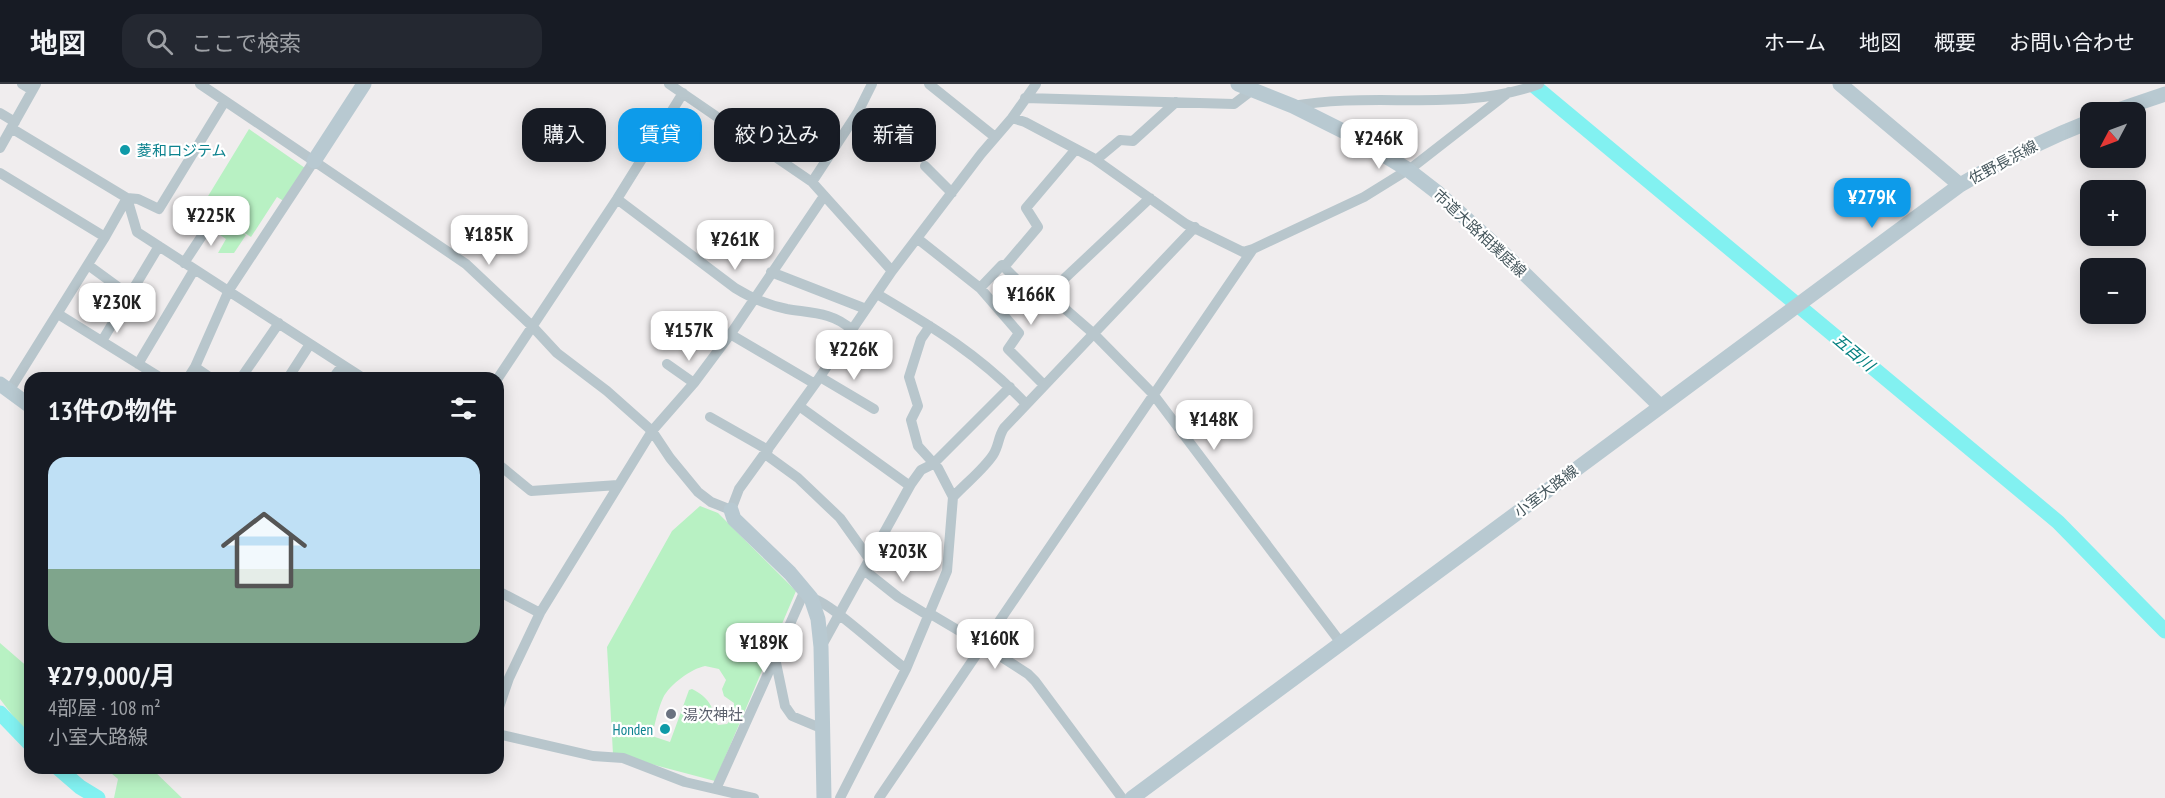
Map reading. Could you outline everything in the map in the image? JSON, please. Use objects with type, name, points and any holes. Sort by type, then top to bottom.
[{"type":"main road","points":[[314,161],[363,84]]},
{"type":"main road","name":"佐野長浜線","points":[[1840,84],[1960,185],[2019,152],[2080,126]]},
{"type":"main road","name":"市道大路相撲庭線","points":[[1245,87],[1293,106],[1349,134],[1407,169],[1438,193],[1493,243],[1660,406]]},
{"type":"main road","points":[[2141,102],[2165,94]]},
{"type":"main road","name":"小室大路線","points":[[1132,798],[1960,185]]},
{"type":"main road","points":[[3,388],[24,402]]},
{"type":"main road","points":[[731,510],[734,519],[790,573],[808,594],[818,619],[821,647],[824,798]]},
{"type":"street","points":[[0,148],[34,87],[22,84]]},
{"type":"street","points":[[200,84],[466,264],[532,326],[557,353],[607,390],[652,431],[670,458],[698,492],[711,502],[731,510],[740,489],[892,272],[1036,84]]},
{"type":"street","points":[[669,84],[812,182],[892,272]]},
{"type":"street","points":[[812,182],[858,112],[872,84]]},
{"type":"street","points":[[929,84],[995,137]]},
{"type":"street","points":[[1293,106],[1319,102],[1464,99],[1509,92],[1539,84]]},
{"type":"street","points":[[1025,98],[1234,104],[1245,87]]},
{"type":"street","points":[[1012,118],[1025,122],[1096,160],[1186,224],[1243,252],[1364,197],[1414,166],[1509,92]]},
{"type":"street","points":[[502,372],[617,199],[683,93]]},
{"type":"street","points":[[0,113],[13,125],[127,198],[138,199],[159,209],[225,101]]},
{"type":"street","points":[[1096,160],[1120,140],[1133,141],[1176,102]]},
{"type":"street","points":[[980,288],[1002,265],[1004,267],[1038,227],[1026,208],[1076,149]]},
{"type":"street","points":[[192,372],[229,290],[314,161]]},
{"type":"street","points":[[925,166],[952,193]]},
{"type":"street","points":[[0,174],[105,237]]},
{"type":"street","points":[[504,693],[540,613],[652,431],[694,383],[730,334],[824,196]]},
{"type":"street","points":[[3,388],[58,314],[127,198]]},
{"type":"street","points":[[127,198],[137,232],[352,372]]},
{"type":"street","points":[[1004,267],[1034,297],[1048,294],[1150,198]]},
{"type":"street","points":[[617,199],[752,299],[786,309],[822,314],[843,322],[852,330]]},
{"type":"street","points":[[184,263],[215,216]]},
{"type":"street","points":[[953,497],[993,455],[997,447],[997,439],[1026,404],[1195,227]]},
{"type":"street","points":[[918,239],[980,288],[1019,333],[1008,349],[1044,385]]},
{"type":"street","points":[[102,341],[159,246]]},
{"type":"street","points":[[879,798],[1253,249]]},
{"type":"street","points":[[88,265],[129,295]]},
{"type":"street","points":[[138,364],[194,270]]},
{"type":"street","points":[[771,272],[866,309]]},
{"type":"street","points":[[877,294],[954,341],[997,374],[1026,404]]},
{"type":"street","points":[[1048,294],[1094,334],[1153,394],[1341,643]]},
{"type":"street","points":[[58,314],[151,372]]},
{"type":"street","points":[[245,372],[279,323]]},
{"type":"street","points":[[840,798],[906,669],[947,571],[953,497],[938,468],[918,446],[911,420],[918,406],[909,377],[921,339],[930,326]]},
{"type":"street","points":[[730,334],[874,409]]},
{"type":"street","points":[[292,372],[310,344]]},
{"type":"street","points":[[667,364],[694,383]]},
{"type":"street","points":[[338,372],[342,366]]},
{"type":"street","points":[[195,367],[202,372]]},
{"type":"street","points":[[821,647],[921,470],[933,464],[1010,387]]},
{"type":"street","points":[[799,406],[910,486]]},
{"type":"street","points":[[710,417],[766,452],[798,478],[840,518],[870,560]]},
{"type":"street","points":[[504,469],[531,491],[618,485]]},
{"type":"street","points":[[864,570],[898,597],[984,645],[1028,674],[1122,798]]},
{"type":"street","points":[[504,594],[540,613]]},
{"type":"street","points":[[717,789],[775,658],[808,594],[840,615],[906,669]]},
{"type":"street","points":[[775,658],[785,706],[792,716],[823,729]]},
{"type":"street","points":[[504,735],[593,756],[623,758],[685,782],[753,798]]},
{"type":"green space","points":[[249,129],[305,168],[287,203],[277,197],[251,237],[202,206]]},
{"type":"green space","points":[[219,220],[246,235],[234,253],[218,253],[226,239],[213,230]]},
{"type":"green space","points":[[700,506],[718,513],[796,591],[715,781],[613,754],[607,647],[672,531]],"holes":[[[705,666],[719,669],[726,680],[722,689],[724,696],[734,703],[734,716],[727,724],[718,725],[709,703],[692,689],[689,690],[670,742],[652,736],[661,702],[666,693],[681,678],[694,670]]]},
{"type":"green space","points":[[0,643],[24,664],[24,730],[0,699]]},
{"type":"green space","points":[[112,774],[157,774],[182,798],[114,798],[118,779]]},
{"type":"waterway","name":"五百川","points":[[1532,84],[2058,522],[2165,631]]},
{"type":"waterway","points":[[0,713],[24,738]]},
{"type":"waterway","points":[[65,774],[98,798]]},
{"type":"place","name":"菱和ロジテム","points":[[125,150]]},
{"type":"place","name":"湯次神社","points":[[671,714]]},
{"type":"place","name":"Honden","points":[[665,729]]}]
